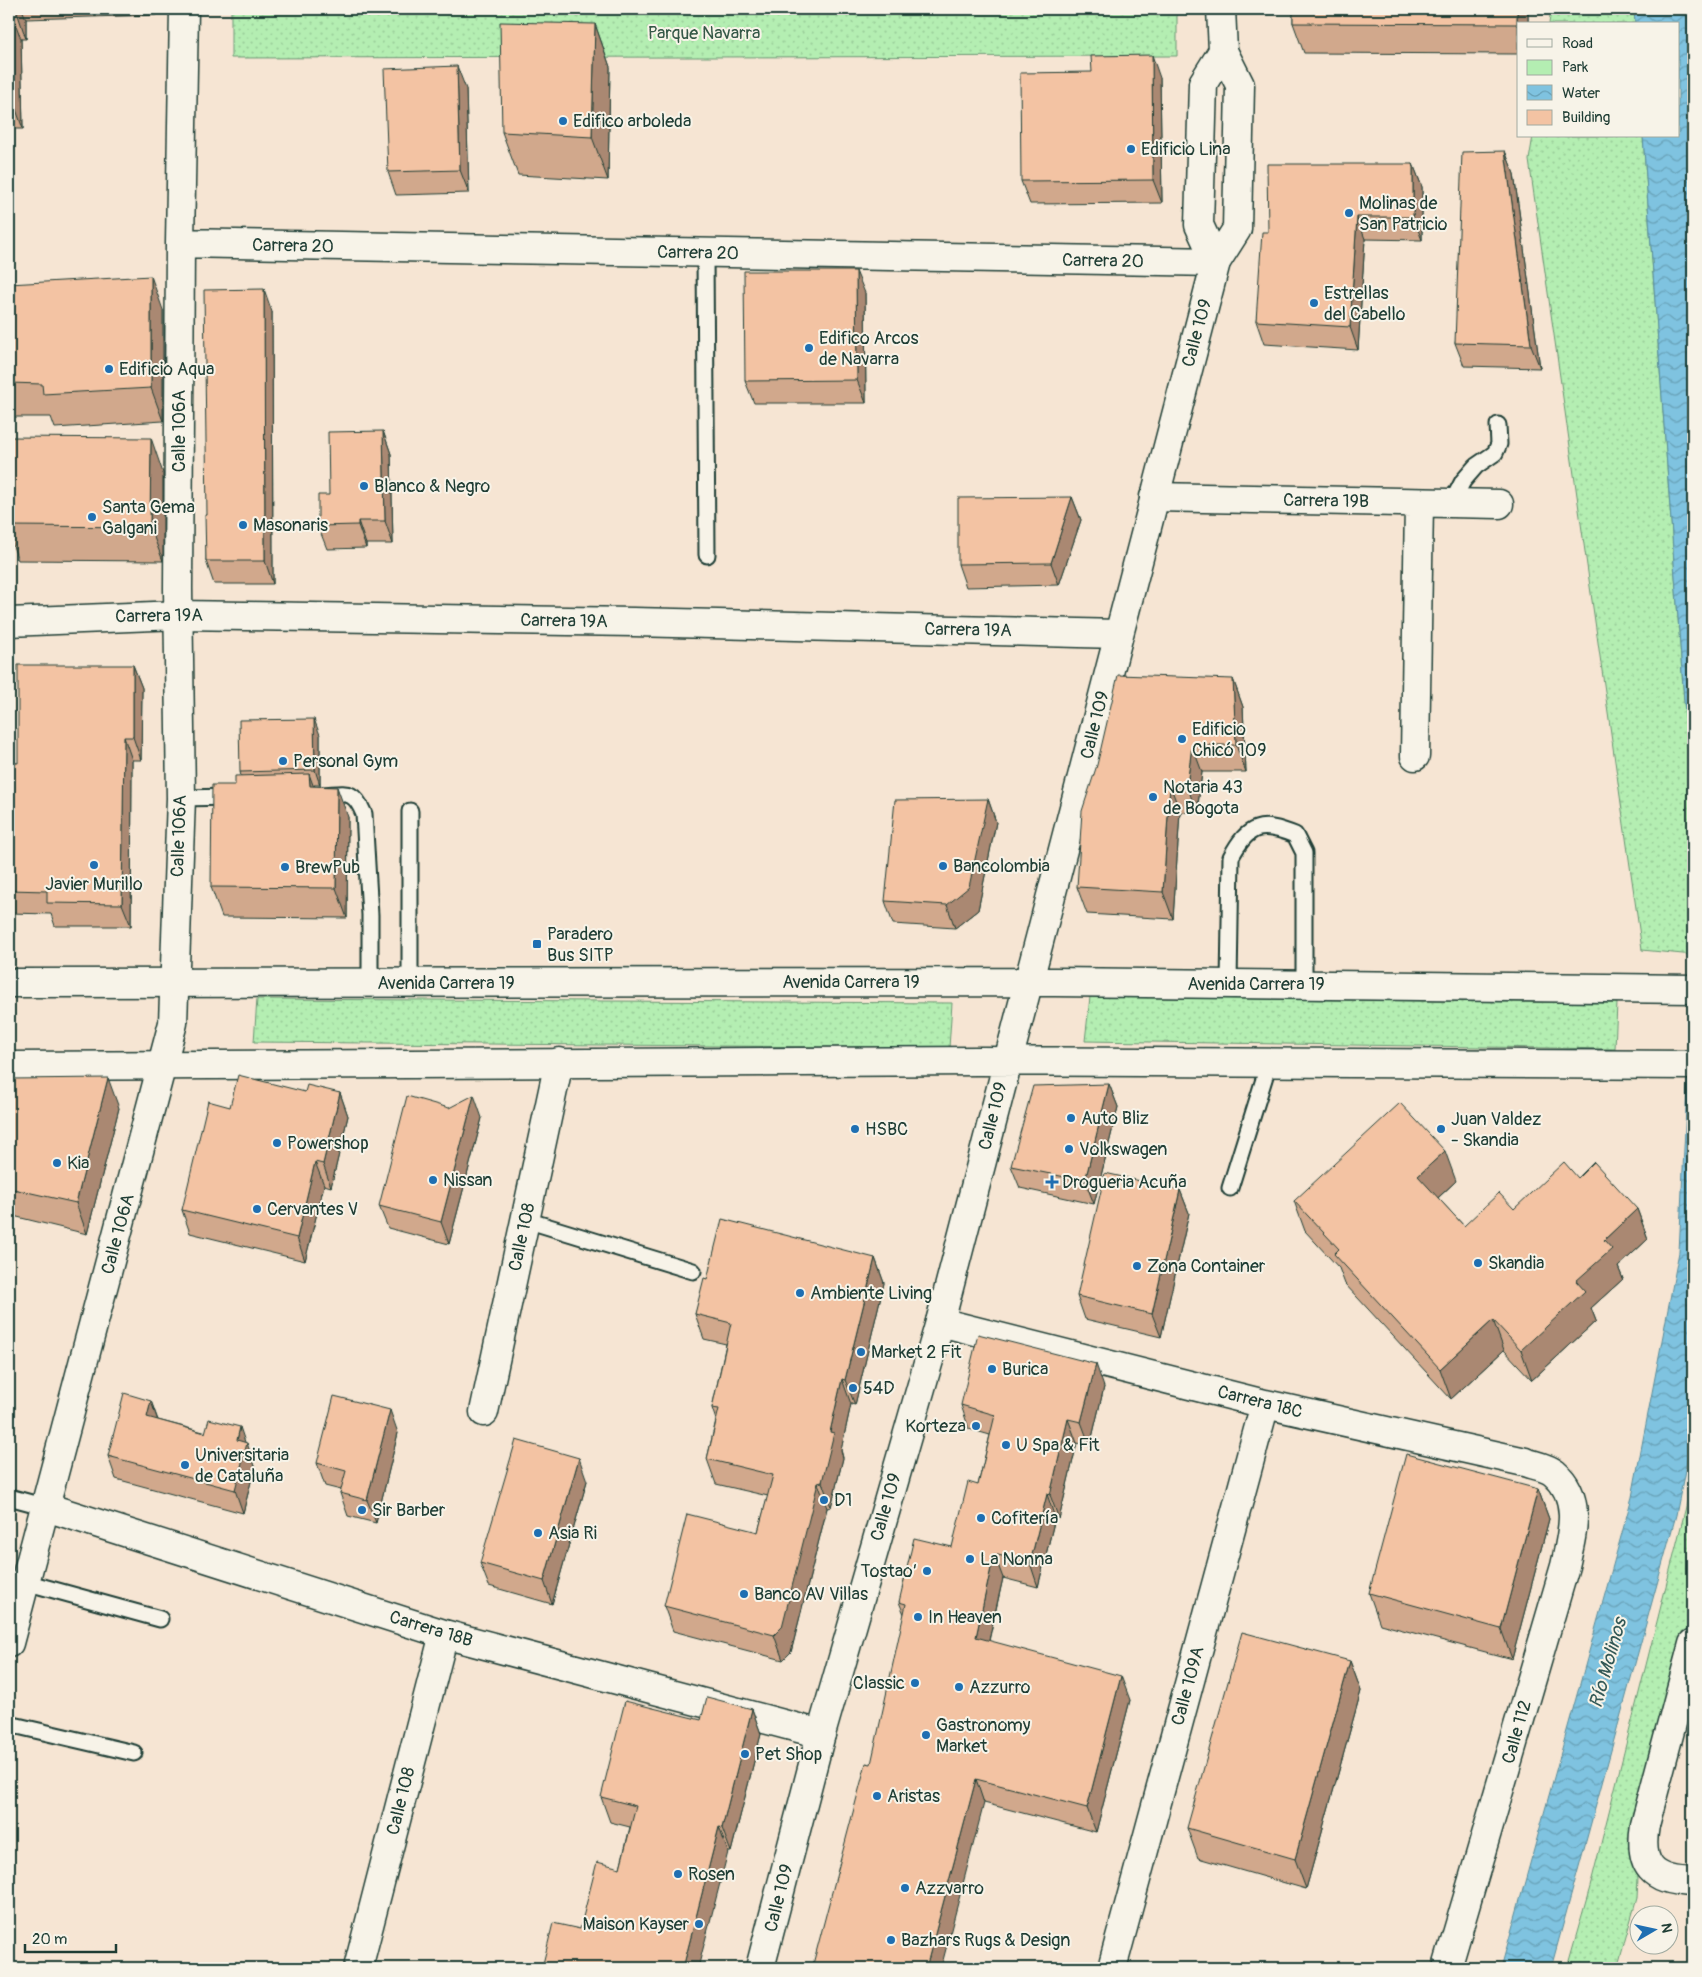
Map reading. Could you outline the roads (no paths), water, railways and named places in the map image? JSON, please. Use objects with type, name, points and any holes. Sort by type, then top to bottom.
[{"type":"street","name":"Calle 106A","points":[[9,1643],[173,1023],[173,983],[182,798],[178,615],[180,244],[184,9]]},
{"type":"street","name":"Calle 109","points":[[760,1968],[821,1734],[940,1322],[1216,262],[1237,229],[1240,85],[1223,51],[1221,9]]},
{"type":"street","points":[[1216,262],[1199,224],[1203,83],[1223,51]]},
{"type":"street","name":"Carrera 20","points":[[180,244],[1216,262]]},
{"type":"street","name":"Carrera 19B","points":[[1154,497],[1499,504]]},
{"type":"street","points":[[1414,756],[1419,503]]},
{"type":"street","name":"Carrera 19A","points":[[9,622],[178,615],[634,622],[1118,634]]},
{"type":"street","name":"Avenida Carrera 19","points":[[9,983],[1030,982],[1683,988]]},
{"type":"street","points":[[9,1066],[559,1062],[1688,1065]]},
{"type":"street","name":"Calle 108","points":[[484,1412],[559,1062]]},
{"type":"street","name":"Carrera 18C","points":[[940,1322],[1265,1404],[1525,1462],[1553,1472],[1571,1494]]},
{"type":"street","name":"Calle 109A","points":[[1112,1968],[1265,1404]]},
{"type":"street","name":"Calle 112","points":[[1447,1968],[1565,1566],[1574,1523],[1571,1494]]},
{"type":"street","name":"Carrera 18B","points":[[46,1507],[444,1634],[821,1734]]},
{"type":"street","name":"Calle 108","points":[[358,1968],[444,1634]]},
{"type":"street","points":[[1693,1644],[1641,1845],[1649,1868],[1666,1879],[1693,1882]]},
{"type":"lane","points":[[705,254],[706,555]]},
{"type":"lane","points":[[1451,504],[1463,481],[1476,466],[1495,453],[1499,444],[1498,425]]},
{"type":"lane","points":[[310,795],[349,794],[358,799],[364,814],[370,915],[370,984]]},
{"type":"lane","points":[[182,798],[250,796]]},
{"type":"lane","points":[[410,812],[410,983]]},
{"type":"lane","points":[[1229,984],[1231,857],[1240,839],[1257,828],[1276,828],[1295,835],[1304,853],[1304,984]]},
{"type":"lane","points":[[1230,1188],[1269,1063]]},
{"type":"lane","points":[[526,1217],[536,1223],[693,1271]]},
{"type":"lane","points":[[9,1497],[46,1507]]},
{"type":"lane","points":[[26,1582],[160,1619]]},
{"type":"lane","points":[[9,1724],[134,1754]]},
{"type":"water","points":[[1634,9],[1687,9],[1693,84],[1693,824],[1643,138],[1680,138],[1680,22],[1635,22]]},
{"type":"water","name":"Río Molinos","points":[[1693,963],[1693,1430],[1676,1515],[1551,1968],[1501,1968],[1632,1497],[1679,1252]]},
{"type":"place","name":"Edifico arboleda","points":[[563,121]]},
{"type":"place","name":"Edificio Lina","points":[[1131,149]]},
{"type":"place","name":"Molinas de San Patricio","points":[[1349,213]]},
{"type":"place","name":"Estrellas del Cabello","points":[[1314,303]]},
{"type":"place","name":"Edifico Arcos de Navarra","points":[[809,348]]},
{"type":"place","name":"Edificio Aqua","points":[[109,369]]},
{"type":"place","name":"Blanco & Negro","points":[[364,486]]},
{"type":"place","name":"Santa Gema Galgani","points":[[92,517]]},
{"type":"place","name":"Masonaris","points":[[243,525]]},
{"type":"place","name":"Edificio Chicó 109","points":[[1182,739]]},
{"type":"place","name":"Personal Gym","points":[[283,761]]},
{"type":"place","name":"Notaria 43 de Bogota","points":[[1153,797]]},
{"type":"place","name":"Javier Murillo","points":[[94,865]]},
{"type":"place","name":"Bancolombia","points":[[943,866]]},
{"type":"place","name":"BrewPub","points":[[285,867]]},
{"type":"place","name":"Paradero Bus SITP","points":[[537,944]]},
{"type":"place","name":"Auto Bliz","points":[[1071,1118]]},
{"type":"place","name":"HSBC","points":[[855,1129]]},
{"type":"place","name":"Juan Valdez - Skandia","points":[[1441,1129]]},
{"type":"place","name":"Powershop","points":[[277,1143]]},
{"type":"place","name":"Volkswagen","points":[[1069,1149]]},
{"type":"place","name":"Kia","points":[[57,1163]]},
{"type":"place","name":"Nissan","points":[[433,1180]]},
{"type":"place","name":"Drogueria Acuña","points":[[1052,1182]]},
{"type":"place","name":"Cervantes V","points":[[257,1209]]},
{"type":"place","name":"Skandia","points":[[1478,1263]]},
{"type":"place","name":"Zona Container","points":[[1137,1266]]},
{"type":"place","name":"Ambiente Living","points":[[800,1293]]},
{"type":"place","name":"Market 2 Fit","points":[[861,1352]]},
{"type":"place","name":"Burica","points":[[992,1369]]},
{"type":"place","name":"54D","points":[[853,1388]]},
{"type":"place","name":"Korteza","points":[[976,1426]]},
{"type":"place","name":"U Spa & Fit","points":[[1006,1445]]},
{"type":"place","name":"Universitaria de Cataluña","points":[[185,1465]]},
{"type":"place","name":"D1","points":[[824,1500]]},
{"type":"place","name":"Sir Barber","points":[[362,1510]]},
{"type":"place","name":"Cofitería","points":[[981,1518]]},
{"type":"place","name":"Asia Ri","points":[[538,1533]]},
{"type":"place","name":"La Nonna","points":[[970,1559]]},
{"type":"place","name":"Tostao’","points":[[927,1571]]},
{"type":"place","name":"Banco AV Villas","points":[[744,1594]]},
{"type":"place","name":"In Heaven","points":[[918,1617]]},
{"type":"place","name":"Classic","points":[[915,1683]]},
{"type":"place","name":"Azzurro","points":[[959,1687]]},
{"type":"place","name":"Gastronomy Market","points":[[926,1735]]},
{"type":"place","name":"Pet Shop","points":[[745,1754]]},
{"type":"place","name":"Aristas","points":[[877,1796]]},
{"type":"place","name":"Rosen","points":[[678,1874]]},
{"type":"place","name":"Azzvarro","points":[[905,1888]]},
{"type":"place","name":"Maison Kayser","points":[[699,1924]]},
{"type":"place","name":"Bazhars Rugs & Design","points":[[891,1940]]},
{"type":"park label","name":"Parque Navarra","points":[[704,33]]}]
